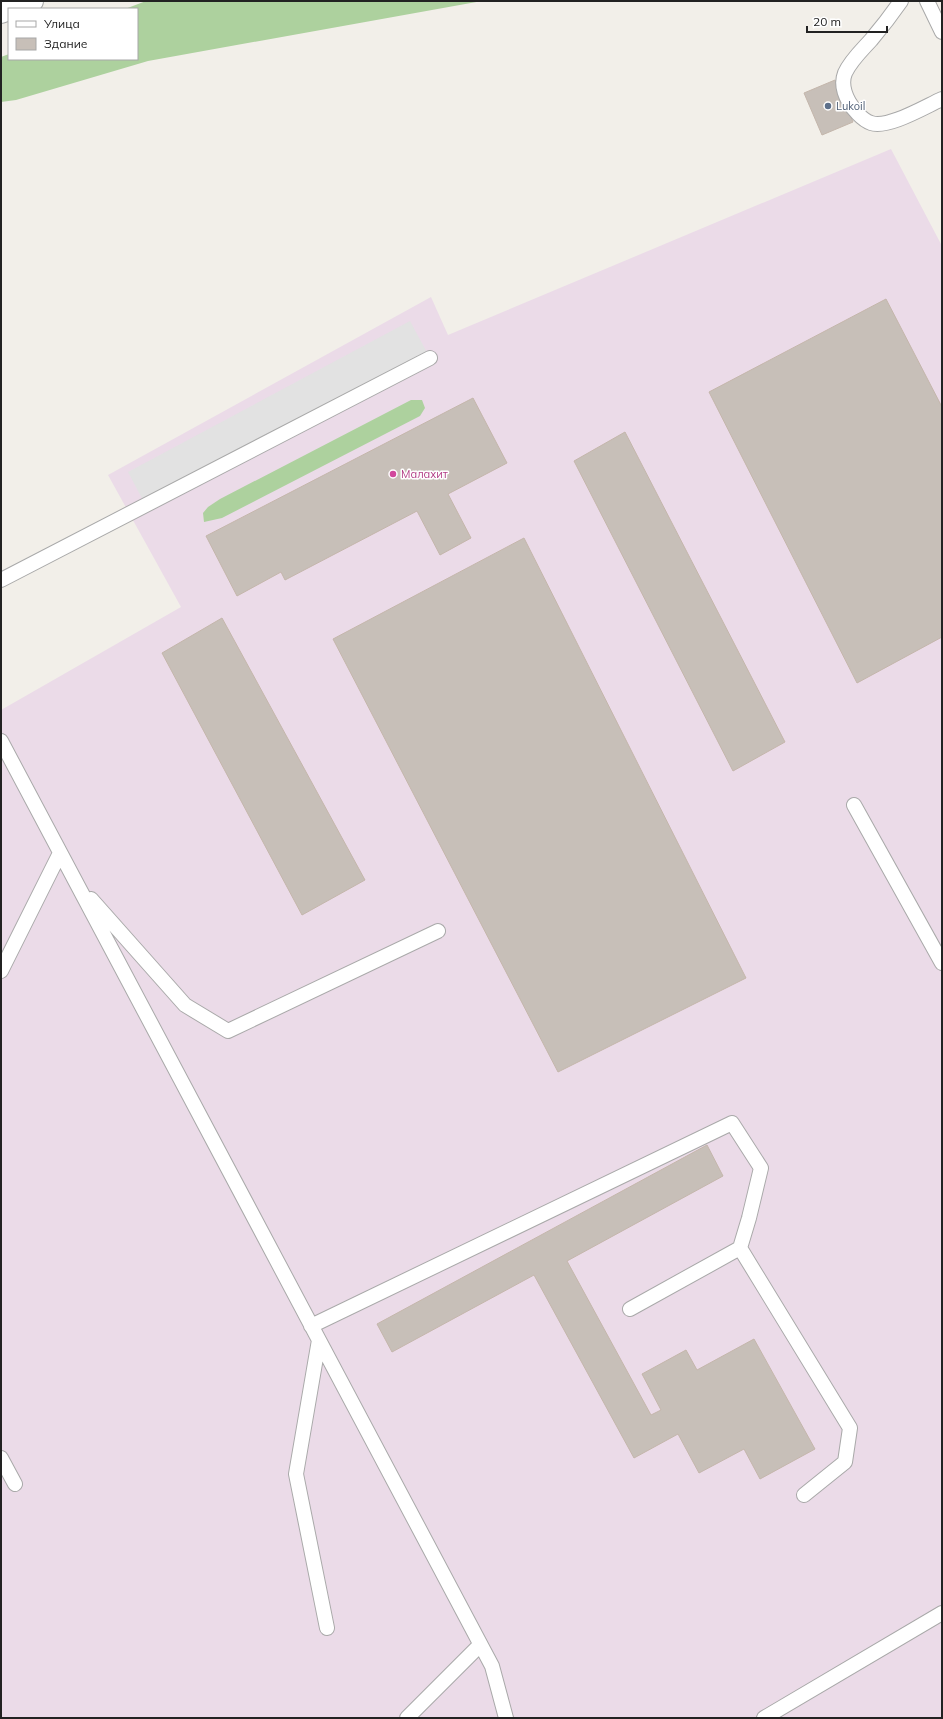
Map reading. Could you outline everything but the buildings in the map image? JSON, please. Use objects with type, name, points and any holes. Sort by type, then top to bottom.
[{"type":"street","points":[[12,8],[32,1]]},
{"type":"lane","points":[[901,1],[886,22],[850,64],[844,75],[842,85],[849,102],[862,118],[871,123],[884,124],[942,99]]},
{"type":"lane","points":[[927,1],[942,32]]},
{"type":"lane","points":[[1,580],[430,358]]},
{"type":"lane","points":[[1,741],[492,1666],[506,1718]]},
{"type":"lane","points":[[854,805],[942,963]]},
{"type":"lane","points":[[1,971],[60,853]]},
{"type":"lane","points":[[76,883],[186,1005],[228,1031],[438,931]]},
{"type":"lane","points":[[311,1326],[732,1123],[761,1168],[740,1248],[630,1309]]},
{"type":"lane","points":[[740,1248],[850,1428],[845,1462],[804,1495]]},
{"type":"lane","points":[[319,1340],[296,1474],[327,1628]]},
{"type":"lane","points":[[1,1458],[15,1484]]},
{"type":"lane","points":[[764,1718],[942,1613]]},
{"type":"lane","points":[[407,1718],[480,1645]]},
{"type":"shaded area","points":[[891,149],[942,246],[942,1718],[1,1718],[1,710],[181,607],[108,475],[431,297],[448,335]]},
{"type":"shaded area","points":[[410,321],[430,358],[146,506],[128,472]]},
{"type":"green space","points":[[146,1],[482,1],[148,61],[16,100],[1,102],[1,57],[8,54],[8,60],[138,60],[138,8],[128,8]]},
{"type":"green space","points":[[411,400],[422,400],[425,408],[420,416],[222,518],[204,522],[203,513],[208,507],[220,499]]},
{"type":"place","name":"Lukoil","points":[[828,106]]},
{"type":"place","name":"Малахит","points":[[393,474]]}]
